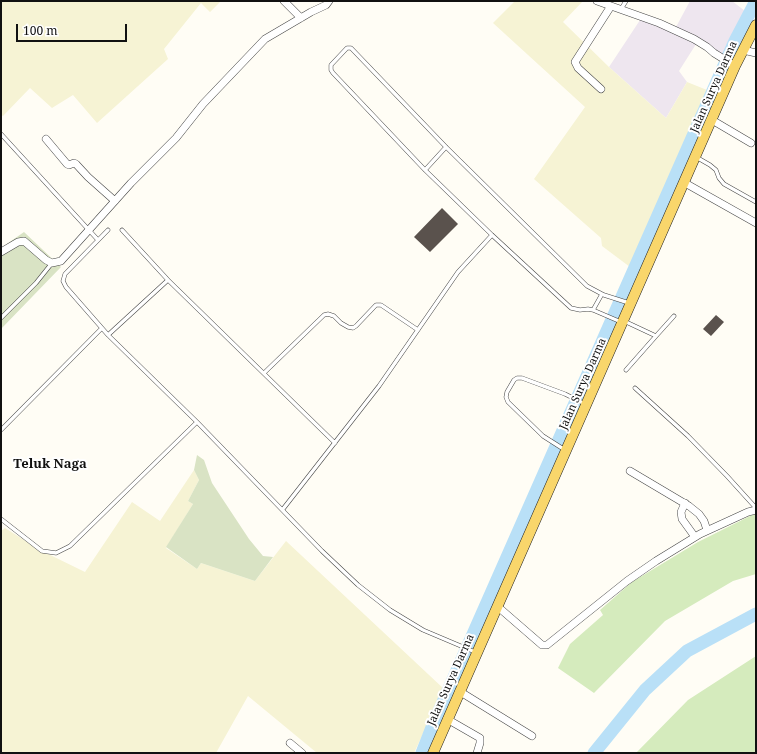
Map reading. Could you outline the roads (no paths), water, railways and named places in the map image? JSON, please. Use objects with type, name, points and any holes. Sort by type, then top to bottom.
[{"type":"main road","name":"Jalan Surya Darma","points":[[433,753],[474,652],[497,606],[628,303],[685,183],[712,120],[733,64],[754,35],[756,25]]},
{"type":"street","points":[[284,1],[301,18]]},
{"type":"street","points":[[1,252],[18,242],[24,241],[40,256],[52,263],[61,260],[176,138],[203,104],[265,39],[326,5],[329,1]]},
{"type":"street","points":[[597,1],[659,23],[694,38],[714,53],[733,64]]},
{"type":"street","points":[[602,89],[578,68],[575,62],[611,6]]},
{"type":"street","points":[[744,50],[756,53]]},
{"type":"street","points":[[712,120],[751,143]]},
{"type":"street","points":[[46,139],[67,164],[76,164],[115,201]]},
{"type":"street","points":[[685,183],[756,223]]},
{"type":"street","points":[[630,471],[699,514],[704,520],[707,530]]},
{"type":"street","points":[[685,504],[681,512],[682,519],[695,537]]},
{"type":"street","points":[[497,606],[542,645],[547,645],[656,561],[707,530],[756,509]]},
{"type":"street","points":[[459,691],[532,736]]},
{"type":"street","points":[[447,719],[480,738],[477,753]]},
{"type":"street","points":[[290,743],[302,753]]},
{"type":"lane","points":[[620,10],[626,1]]},
{"type":"lane","points":[[628,303],[603,294],[587,286],[446,147],[350,48],[347,48],[331,65],[331,70],[333,73],[426,170],[492,235],[570,308],[593,310],[656,336]]},
{"type":"lane","points":[[1,134],[98,240]]},
{"type":"lane","points":[[426,170],[446,147]]},
{"type":"lane","points":[[696,157],[716,170],[719,178],[724,184],[756,202]]},
{"type":"lane","points":[[108,230],[65,274],[63,281],[66,287],[108,335],[197,422],[322,551],[358,585],[390,610],[423,630],[474,652]]},
{"type":"lane","points":[[122,230],[168,280],[335,442]]},
{"type":"lane","points":[[282,509],[379,386],[461,268],[492,235]]},
{"type":"lane","points":[[1,318],[36,283],[52,263]]},
{"type":"lane","points":[[108,335],[168,280]]},
{"type":"lane","points":[[593,310],[603,294]]},
{"type":"lane","points":[[264,373],[320,317],[324,315],[328,314],[334,316],[348,327],[353,328],[376,305],[381,305],[418,330]]},
{"type":"lane","points":[[626,370],[674,316]]},
{"type":"lane","points":[[1,430],[102,328]]},
{"type":"lane","points":[[565,450],[543,436],[508,402],[506,397],[507,392],[514,380],[517,378],[522,378],[565,394],[584,404]]},
{"type":"lane","points":[[635,388],[688,436],[727,476],[756,509]]},
{"type":"lane","points":[[1,519],[42,551],[56,553],[70,546],[197,422]]},
{"type":"waterway","points":[[422,753],[735,41],[756,1]]},
{"type":"waterway","points":[[594,753],[645,690],[687,651],[756,614]]},
{"type":"district","name":"Teluk Naga","points":[[50,464]]}]
